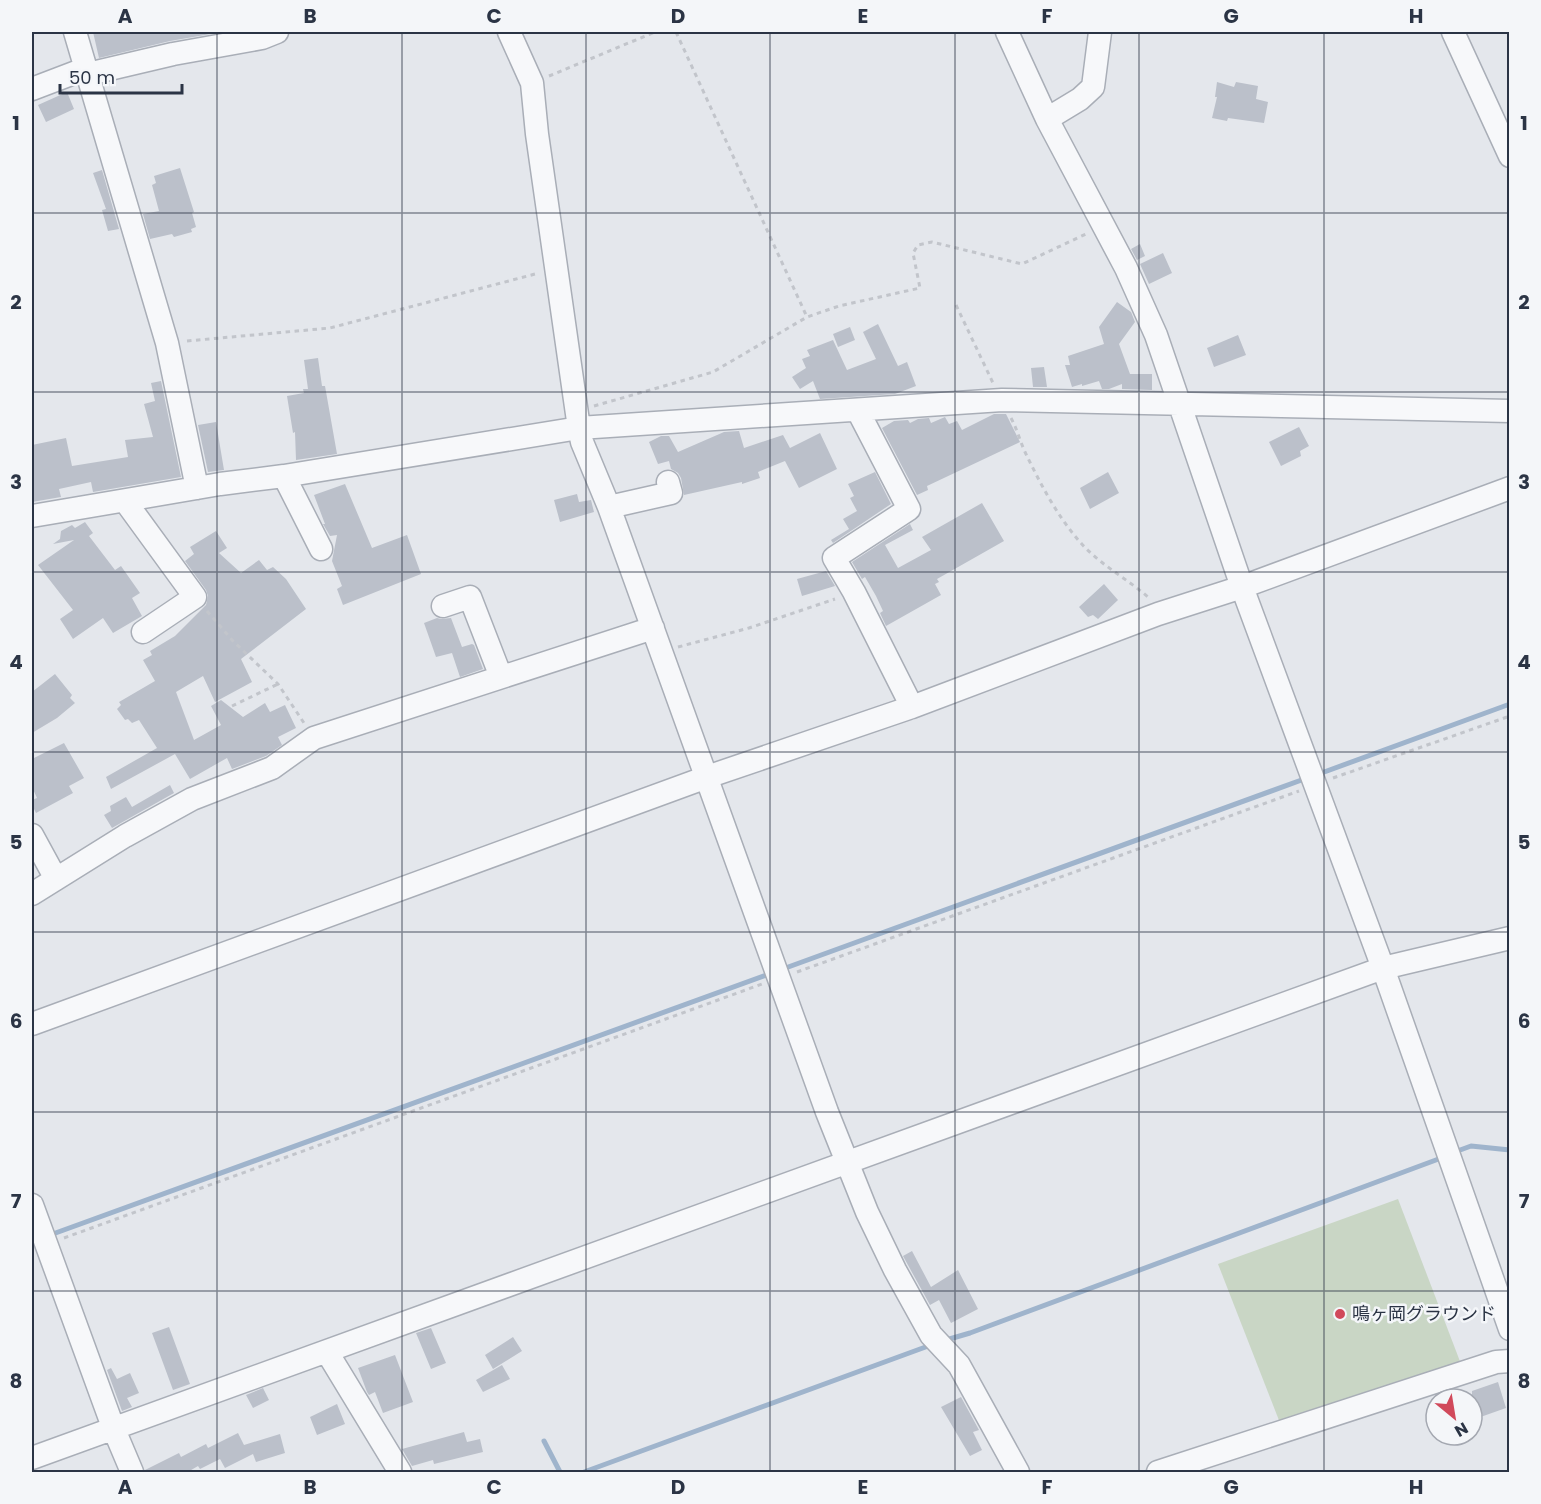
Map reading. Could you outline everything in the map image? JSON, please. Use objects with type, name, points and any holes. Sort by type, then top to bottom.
[{"type":"street","points":[[75,32],[167,343],[197,488]]},
{"type":"street","points":[[32,89],[88,71],[262,38],[277,32]]},
{"type":"street","points":[[509,32],[532,83],[537,134],[582,442],[609,507],[846,1161],[867,1212],[895,1270],[931,1335],[959,1365],[1018,1473]]},
{"type":"street","points":[[1007,32],[1047,119],[1126,268],[1156,335],[1242,587],[1383,968],[1509,1329]]},
{"type":"street","points":[[1047,119],[1080,99],[1093,87],[1100,32]]},
{"type":"street","points":[[1453,32],[1509,156]]},
{"type":"street","points":[[32,516],[284,476],[577,418],[858,411],[1002,400],[1509,411]]},
{"type":"street","points":[[858,411],[909,509],[834,558],[854,592],[912,707]]},
{"type":"street","points":[[284,476],[321,549]]},
{"type":"street","points":[[609,507],[671,493],[668,482]]},
{"type":"street","points":[[32,1024],[706,777],[912,707],[1158,614],[1242,587],[1509,488]]},
{"type":"street","points":[[125,501],[195,597],[143,632]]},
{"type":"street","points":[[443,606],[470,597],[501,677]]},
{"type":"street","points":[[32,894],[125,836],[192,799],[272,768],[314,738],[652,628]]},
{"type":"street","points":[[32,835],[56,879]]},
{"type":"street","points":[[32,1458],[1383,968],[1509,938]]},
{"type":"street","points":[[32,1205],[132,1473]]},
{"type":"street","points":[[327,1352],[400,1473]]},
{"type":"street","points":[[1158,1473],[1496,1362],[1509,1361]]},
{"type":"path","points":[[532,83],[655,32]]},
{"type":"path","points":[[676,32],[807,317]]},
{"type":"path","points":[[577,418],[601,405],[713,372],[807,317],[839,306],[920,288],[914,253],[918,245],[932,242],[1022,264],[1104,225]]},
{"type":"path","points":[[167,343],[330,328],[556,269]]},
{"type":"path","points":[[956,304],[1020,436],[1028,458],[1066,524],[1081,543],[1102,563],[1148,596],[1158,614]]},
{"type":"path","points":[[660,651],[749,628],[854,592]]},
{"type":"path","points":[[195,597],[233,641],[278,684],[314,738]]},
{"type":"path","points":[[232,706],[278,684]]},
{"type":"green space","name":"鳴ヶ岡グラウンド","points":[[1398,1199],[1461,1364],[1280,1423],[1218,1264]]},
{"type":"building","points":[[93,32],[222,32],[170,41],[99,58]]},
{"type":"building","points":[[1217,82],[1234,87],[1236,82],[1258,86],[1256,99],[1268,102],[1264,123],[1212,118],[1217,97],[1215,97]]},
{"type":"building","points":[[67,92],[74,109],[46,122],[38,105]]},
{"type":"building","points":[[180,168],[194,212],[192,213],[196,227],[191,229],[192,232],[174,237],[172,234],[150,239],[143,214],[159,211],[152,185],[156,183],[154,176]]},
{"type":"building","points":[[102,170],[119,229],[108,231],[102,210],[106,209],[93,173]]},
{"type":"building","points":[[1140,244],[1145,256],[1137,260],[1131,249]]},
{"type":"building","points":[[1163,253],[1172,273],[1149,284],[1140,264]]},
{"type":"building","points":[[1117,302],[1131,312],[1135,322],[1119,344],[1130,374],[1152,374],[1152,390],[1122,389],[1122,384],[1102,389],[1099,381],[1072,387],[1065,365],[1070,365],[1068,356],[1104,344],[1099,327]]},
{"type":"building","points":[[878,324],[898,366],[907,362],[916,386],[895,394],[820,399],[813,381],[800,389],[792,377],[806,368],[802,359],[810,356],[807,350],[833,340],[847,370],[876,359],[863,332]]},
{"type":"building","points":[[850,327],[855,340],[838,347],[833,334]]},
{"type":"building","points":[[1238,335],[1246,355],[1214,367],[1207,348]]},
{"type":"building","points":[[318,358],[337,454],[296,460],[295,432],[293,433],[287,396],[304,393],[303,389],[308,389],[304,360]]},
{"type":"building","points":[[1044,367],[1047,387],[1033,387],[1031,368]]},
{"type":"building","points":[[161,381],[181,477],[93,492],[91,482],[59,489],[61,497],[32,502],[32,445],[66,438],[72,466],[128,457],[125,440],[153,437],[144,404],[155,401],[151,383]]},
{"type":"building","points":[[994,414],[1006,414],[1020,442],[927,486],[928,490],[917,495],[882,428],[894,421],[908,420],[910,423],[918,419],[929,418],[931,423],[945,417],[949,424],[957,421],[962,430]]},
{"type":"building","points":[[216,422],[224,470],[208,472],[198,425]]},
{"type":"building","points":[[1299,427],[1309,446],[1300,451],[1301,456],[1281,466],[1269,442]]},
{"type":"building","points":[[739,431],[744,448],[783,435],[790,448],[820,433],[837,469],[799,488],[785,461],[758,472],[760,478],[742,484],[742,482],[684,495],[678,473],[671,469],[669,461],[658,464],[649,442],[661,436],[669,436],[678,452],[724,432]]},
{"type":"building","points":[[875,472],[891,504],[833,543],[831,540],[849,529],[843,519],[857,511],[850,498],[854,496],[848,484]]},
{"type":"building","points":[[1108,472],[1119,493],[1090,509],[1080,488]]},
{"type":"building","points":[[345,484],[372,548],[407,535],[421,574],[343,605],[337,589],[342,586],[332,561],[337,535],[330,536],[323,524],[325,524],[314,495]]},
{"type":"building","points":[[577,494],[579,502],[591,500],[594,512],[560,522],[554,500]]},
{"type":"building","points":[[982,503],[1004,541],[937,579],[939,582],[935,584],[941,595],[886,626],[880,613],[883,611],[876,596],[865,577],[862,579],[852,562],[910,524],[913,530],[885,545],[898,568],[931,550],[922,537]]},
{"type":"building","points":[[85,522],[93,533],[89,536],[115,570],[121,566],[140,593],[132,598],[142,616],[113,633],[103,618],[73,639],[60,619],[73,610],[38,565],[74,540],[53,544],[60,539],[61,531],[72,525],[75,528]]},
{"type":"building","points":[[216,531],[227,548],[219,553],[241,573],[259,560],[267,570],[273,567],[286,579],[306,609],[241,659],[252,682],[215,702],[203,676],[176,692],[194,740],[221,725],[211,706],[221,700],[243,717],[265,703],[270,712],[285,705],[296,728],[278,737],[282,745],[266,756],[232,769],[227,758],[190,779],[175,754],[111,789],[106,777],[157,748],[139,720],[132,723],[128,719],[125,720],[117,709],[121,705],[119,702],[155,681],[143,660],[152,655],[150,651],[175,636],[206,605],[208,596],[206,590],[185,561],[194,554],[190,547]]},
{"type":"building","points":[[826,571],[835,586],[802,596],[797,579]]},
{"type":"building","points":[[1104,584],[1118,600],[1098,619],[1093,615],[1088,617],[1079,607]]},
{"type":"building","points":[[437,618],[451,618],[462,647],[474,645],[483,669],[460,677],[452,653],[436,657],[424,623]]},
{"type":"building","points":[[55,674],[72,695],[70,698],[75,703],[57,718],[32,733],[32,692]]},
{"type":"building","points":[[64,743],[84,778],[69,786],[73,793],[36,813],[32,805],[32,800],[37,798],[32,787],[32,759]]},
{"type":"building","points":[[170,785],[174,793],[112,828],[104,815],[111,811],[110,806],[126,797],[132,807]]},
{"type":"building","points":[[912,1251],[931,1287],[958,1270],[978,1309],[951,1323],[939,1300],[930,1305],[903,1256]]},
{"type":"building","points":[[169,1327],[190,1384],[173,1390],[152,1333]]},
{"type":"building","points":[[431,1328],[446,1363],[431,1369],[416,1333]]},
{"type":"building","points":[[513,1337],[522,1351],[493,1369],[485,1355]]},
{"type":"building","points":[[395,1355],[413,1402],[383,1413],[375,1392],[369,1395],[367,1392],[358,1368]]},
{"type":"building","points":[[502,1365],[510,1379],[483,1392],[476,1380]]},
{"type":"building","points":[[111,1368],[117,1379],[130,1373],[139,1393],[127,1398],[132,1407],[122,1411],[107,1370]]},
{"type":"building","points":[[1498,1382],[1506,1408],[1484,1416],[1484,1387]]},
{"type":"building","points":[[263,1388],[269,1400],[253,1408],[246,1395]]},
{"type":"building","points":[[961,1397],[979,1430],[973,1432],[982,1450],[970,1456],[941,1407]]},
{"type":"building","points":[[337,1404],[345,1424],[317,1435],[310,1417]]},
{"type":"building","points":[[464,1432],[467,1442],[480,1439],[483,1452],[434,1464],[433,1460],[412,1466],[402,1449]]},
{"type":"building","points":[[238,1433],[244,1445],[280,1434],[285,1453],[256,1462],[253,1454],[225,1468],[220,1459],[200,1469],[198,1466],[186,1473],[145,1473],[145,1470],[179,1453],[181,1457],[206,1444],[208,1448]]},
{"type":"waterway","points":[[1316,775],[1510,704]]},
{"type":"waterway","points":[[780,970],[1307,778]]},
{"type":"waterway","points":[[50,1235],[772,973]]},
{"type":"waterway","points":[[1452,1153],[1471,1146],[1510,1150]]},
{"type":"waterway","points":[[946,1340],[1444,1157]]},
{"type":"waterway","points":[[584,1472],[931,1345]]},
{"type":"waterway","points":[[544,1441],[560,1472]]},
{"type":"place","name":"鳴ヶ岡グラウンド","points":[[1340,1314]]}]
